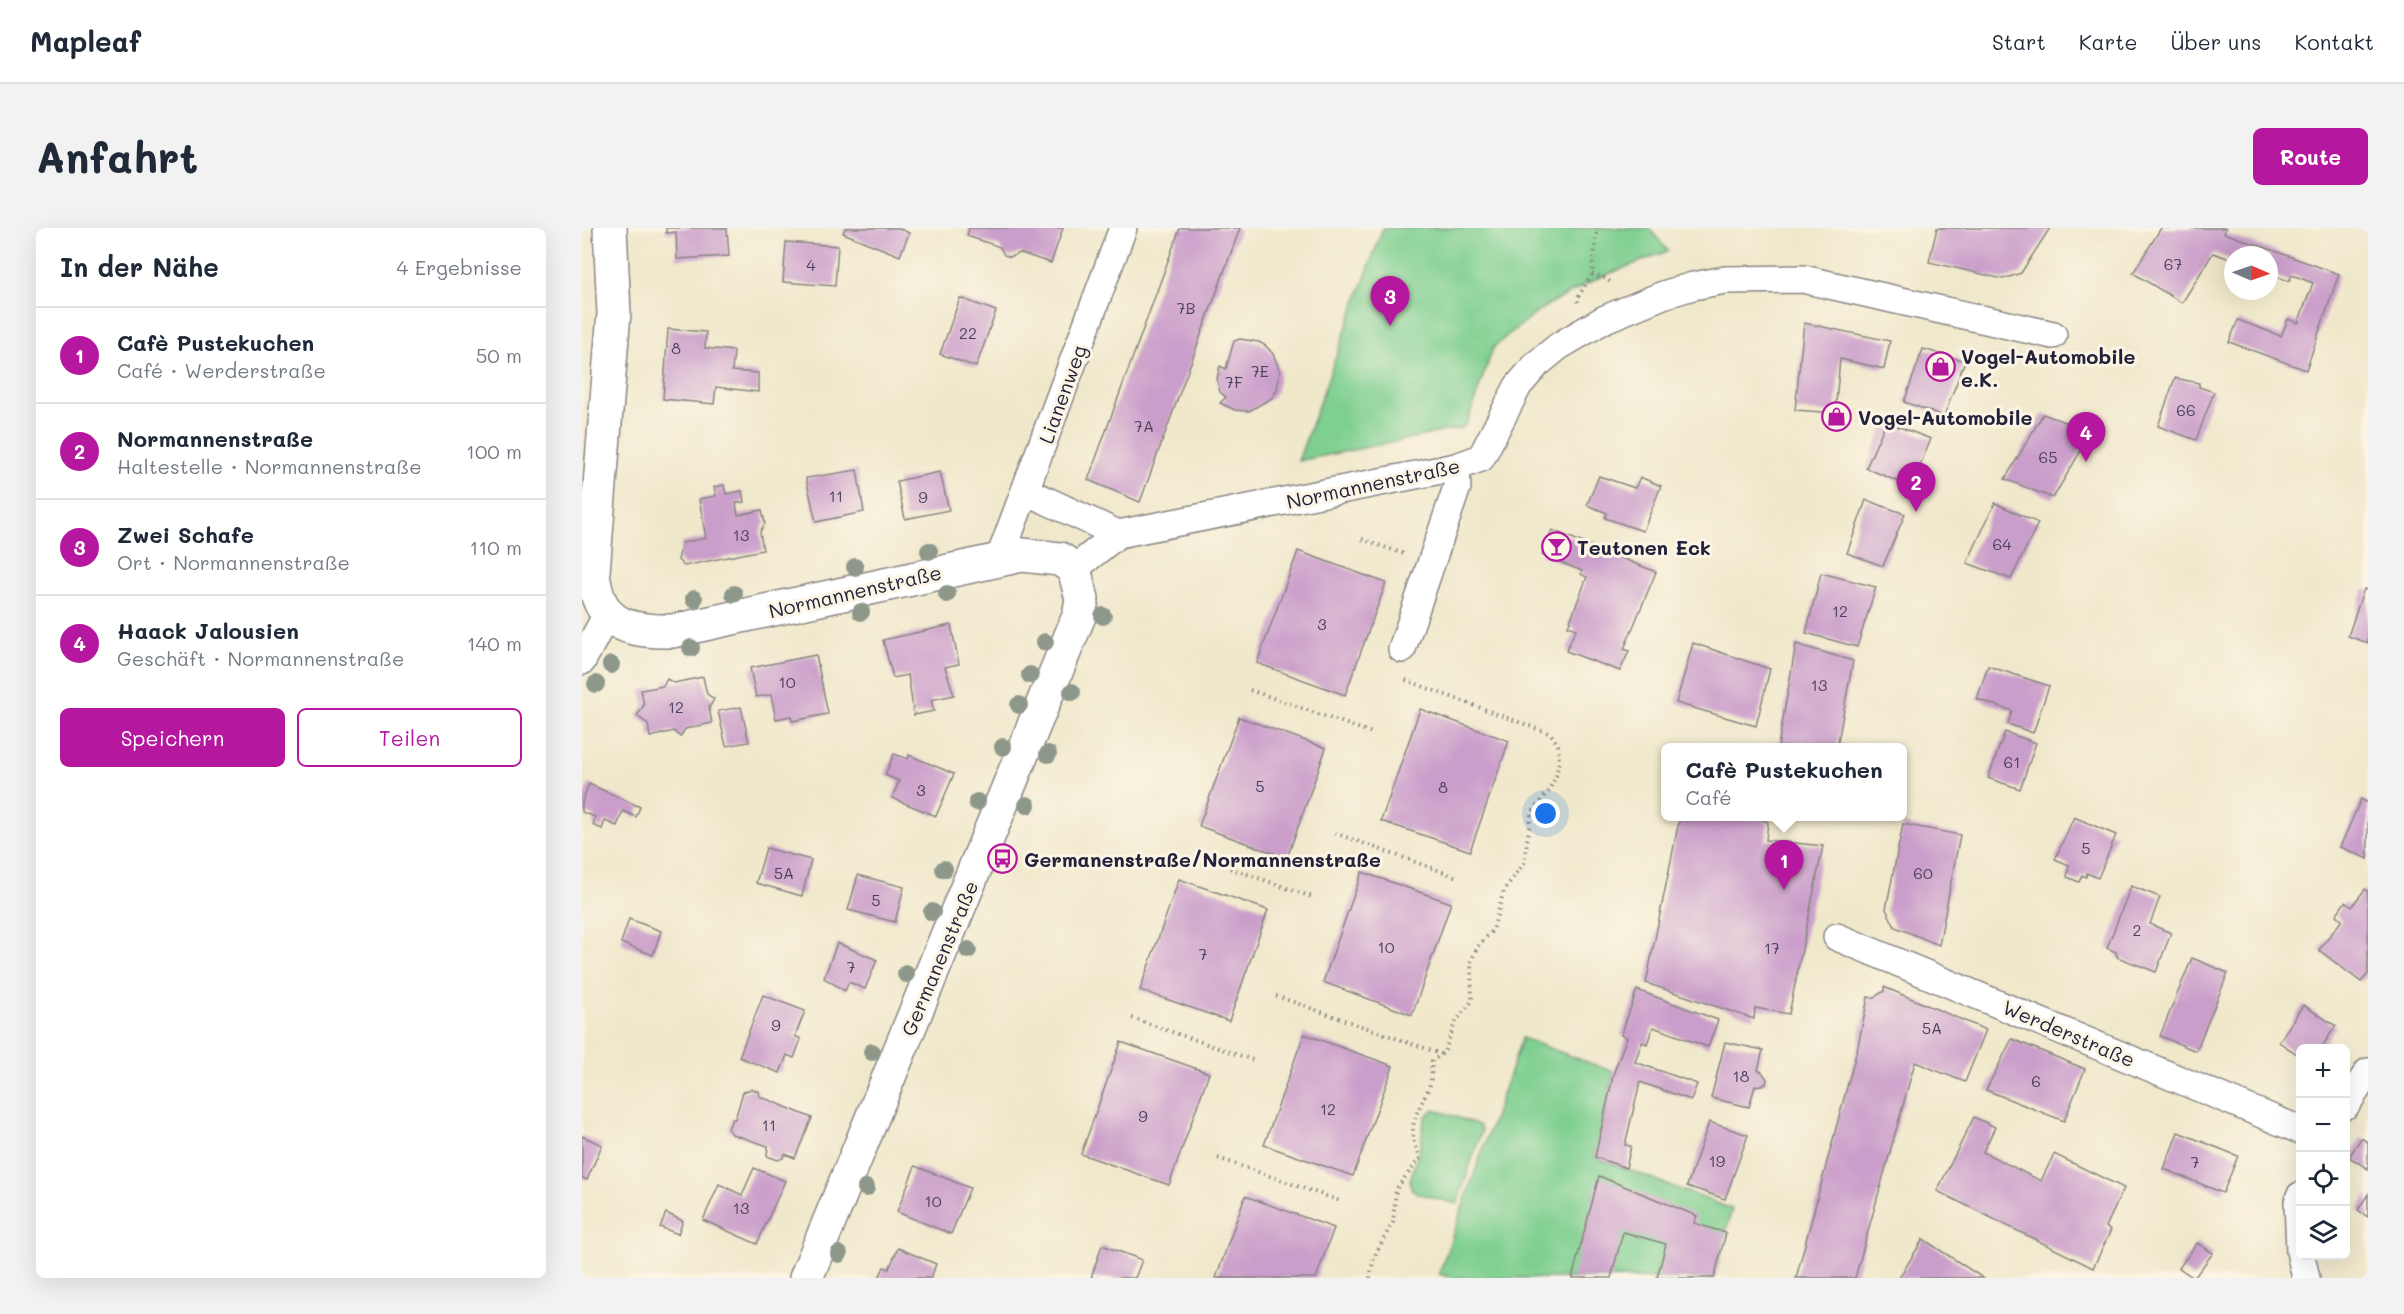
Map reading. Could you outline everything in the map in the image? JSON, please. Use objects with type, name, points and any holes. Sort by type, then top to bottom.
[{"type":"street","points":[[582,661],[595,616],[592,571],[614,313],[610,228]]},
{"type":"street","name":"Lianenweg","points":[[999,560],[1124,228]]},
{"type":"street","name":"Normannenstraße","points":[[595,616],[645,632],[673,630],[1022,555],[1060,559],[1074,569],[1118,534],[1456,467],[1481,458],[1518,386],[1537,364],[1559,345],[1605,319],[1663,295],[1693,286],[1725,280],[1803,279],[2054,335]]},
{"type":"street","points":[[1402,649],[1457,487],[1456,467]]},
{"type":"street","points":[[1026,491],[1118,534]]},
{"type":"street","name":"Germanenstraße","points":[[806,1278],[1079,616],[1082,599],[1074,569]]},
{"type":"street","name":"Werderstraße","points":[[1838,937],[2296,1128]]},
{"type":"street","points":[[2350,1099],[2368,1072]]},
{"type":"street","points":[[2302,1260],[2306,1278]]},
{"type":"path","points":[[1578,303],[1577,299],[1592,274],[1597,228]]},
{"type":"path","points":[[1592,274],[1605,278],[1617,287]]},
{"type":"path","points":[[1362,540],[1432,563]]},
{"type":"path","points":[[1370,1278],[1374,1257],[1393,1221],[1396,1190],[1420,1158],[1413,1130],[1415,1116],[1429,1089],[1432,1061],[1449,1043],[1455,1023],[1472,1001],[1471,961],[1478,946],[1493,930],[1504,890],[1524,863],[1531,814],[1548,792],[1556,776],[1559,762],[1558,745],[1551,735],[1392,675]]},
{"type":"path","points":[[1250,690],[1372,733]]},
{"type":"path","points":[[1335,833],[1457,877]]},
{"type":"path","points":[[1230,868],[1312,897]]},
{"type":"path","points":[[1276,996],[1441,1054]]},
{"type":"path","points":[[1132,1018],[1253,1060]]},
{"type":"path","points":[[1218,1158],[1340,1201]]},
{"type":"green space","points":[[1383,228],[1649,228],[1668,251],[1598,278],[1546,306],[1509,334],[1493,348],[1467,423],[1461,428],[1298,461]]},
{"type":"green space","points":[[1522,1038],[1614,1072],[1595,1157],[1732,1209],[1714,1278],[1453,1278],[1439,1274]]},
{"type":"green space","points":[[1434,1109],[1479,1125],[1482,1130],[1457,1204],[1417,1193],[1411,1188],[1410,1180],[1421,1144],[1423,1126],[1426,1116]]},
{"type":"building","points":[[666,228],[727,228],[729,256],[677,259],[676,232],[666,233]]},
{"type":"building","points":[[845,228],[898,228],[909,233],[900,256],[843,233]]},
{"type":"building","points":[[969,228],[1063,228],[1051,263],[1020,253],[1010,257],[1004,255],[1000,247],[967,236]]},
{"type":"building","points":[[1180,228],[1240,228],[1140,502],[1088,480]]},
{"type":"building","points":[[1937,228],[2050,228],[2021,273],[2003,279],[1929,262]]},
{"type":"building","points":[[2161,228],[2226,228],[2224,233],[2260,246],[2224,246],[2224,257],[2213,253],[2182,303],[2133,273]]},
{"type":"building","points":[[786,242],[838,246],[835,286],[783,282]]},
{"type":"building","points":[[2278,252],[2339,274],[2306,370],[2229,342],[2238,320],[2281,336],[2288,319],[2298,323],[2313,283],[2292,275],[2289,281],[2278,277]]},
{"type":"building","points":[[960,298],[996,311],[976,367],[940,354]]},
{"type":"building","points":[[1804,323],[1890,341],[1884,369],[1840,359],[1835,413],[1795,410]]},
{"type":"building","points":[[668,329],[706,332],[705,348],[734,351],[732,371],[758,373],[758,392],[716,387],[714,404],[663,399]]},
{"type":"building","points":[[1240,339],[1259,342],[1266,346],[1273,354],[1280,371],[1277,390],[1272,398],[1249,411],[1235,410],[1220,403],[1226,397],[1220,392],[1217,379],[1220,366],[1226,369],[1234,341]]},
{"type":"building","points":[[1923,349],[1965,361],[1944,416],[1904,402]]},
{"type":"building","points":[[2175,378],[2199,383],[2199,387],[2214,392],[2196,440],[2158,426]]},
{"type":"building","points":[[2043,414],[2092,432],[2053,498],[2005,479]]},
{"type":"building","points":[[1886,422],[1931,439],[1911,487],[1866,468]]},
{"type":"building","points":[[857,470],[864,512],[816,522],[806,478]]},
{"type":"building","points":[[940,472],[949,510],[905,519],[897,481]]},
{"type":"building","points":[[1599,476],[1635,488],[1640,477],[1661,486],[1643,531],[1605,518],[1607,513],[1587,505]]},
{"type":"building","points":[[724,485],[726,494],[742,491],[744,502],[736,503],[738,515],[762,510],[765,523],[760,532],[763,550],[684,566],[678,560],[682,543],[706,538],[699,499],[716,496],[714,487]]},
{"type":"building","points":[[1866,500],[1905,514],[1883,566],[1847,553]]},
{"type":"building","points":[[1995,503],[2038,523],[2011,579],[1967,563]]},
{"type":"building","points":[[1552,530],[1656,572],[1624,649],[1629,651],[1620,671],[1566,651],[1576,629],[1568,626],[1587,577],[1581,574],[1582,571],[1542,555]]},
{"type":"building","points":[[1298,551],[1386,583],[1345,695],[1257,663]]},
{"type":"building","points":[[1821,573],[1876,587],[1857,647],[1806,633]]},
{"type":"building","points":[[2364,589],[2368,590],[2368,643],[2348,636]]},
{"type":"building","points":[[951,625],[959,664],[945,667],[954,695],[931,700],[934,711],[914,715],[908,675],[893,678],[883,640]]},
{"type":"building","points":[[1693,643],[1770,669],[1756,726],[1676,703]]},
{"type":"building","points":[[1796,644],[1853,661],[1838,743],[1779,743]]},
{"type":"building","points":[[816,655],[828,714],[792,721],[791,716],[776,719],[771,695],[756,697],[750,668]]},
{"type":"building","points":[[1988,666],[2049,686],[2033,733],[2008,724],[2012,711],[1977,699]]},
{"type":"building","points":[[703,677],[707,694],[714,699],[709,708],[712,723],[685,729],[680,737],[674,731],[650,737],[648,724],[637,716],[644,705],[641,690],[663,686],[667,679],[674,683]]},
{"type":"building","points":[[741,707],[749,742],[726,746],[718,711]]},
{"type":"building","points":[[1420,709],[1509,741],[1470,851],[1381,821]]},
{"type":"building","points":[[1239,717],[1326,748],[1287,858],[1199,826]]},
{"type":"building","points":[[2005,732],[2036,743],[2020,789],[1988,778]]},
{"type":"building","points":[[894,754],[908,759],[909,755],[954,774],[936,816],[892,798],[899,781],[885,775]]},
{"type":"building","points":[[589,784],[640,807],[636,817],[623,811],[617,826],[605,821],[602,829],[593,825],[595,817],[582,812],[582,802]]},
{"type":"building","points":[[2361,799],[2368,803],[2368,859],[2340,847]]},
{"type":"building","points":[[2074,817],[2116,835],[2098,878],[2087,873],[2086,877],[2082,875],[2079,882],[2067,877],[2069,865],[2055,859]]},
{"type":"building","points":[[1679,821],[1765,821],[1768,822],[1766,840],[1823,846],[1789,1014],[1755,1008],[1754,1019],[1646,983]]},
{"type":"building","points":[[1903,824],[1960,835],[1939,945],[1895,927],[1886,909]]},
{"type":"building","points":[[766,848],[811,860],[802,896],[756,883]]},
{"type":"building","points":[[1362,872],[1451,903],[1412,1015],[1323,982]]},
{"type":"building","points":[[858,875],[904,887],[895,922],[848,910]]},
{"type":"building","points":[[1179,879],[1268,910],[1229,1021],[1140,990]]},
{"type":"building","points":[[2131,886],[2160,897],[2150,924],[2171,933],[2156,972],[2117,957],[2116,952],[2107,948]]},
{"type":"building","points":[[2365,889],[2368,892],[2368,974],[2361,982],[2319,950],[2342,920],[2336,915],[2345,902],[2352,907]]},
{"type":"building","points":[[629,919],[661,931],[653,955],[621,943]]},
{"type":"building","points":[[837,943],[877,960],[865,989],[849,982],[845,991],[824,978]]},
{"type":"building","points":[[2192,958],[2228,973],[2196,1051],[2160,1036]]},
{"type":"building","points":[[1884,987],[1986,1030],[1965,1082],[1915,1062],[1855,1278],[1796,1278],[1858,1046],[1868,997],[1873,998],[1884,991]]},
{"type":"building","points":[[1637,990],[1718,1020],[1708,1047],[1653,1027],[1647,1044],[1642,1042],[1635,1062],[1697,1084],[1691,1100],[1640,1082],[1625,1145],[1631,1146],[1626,1168],[1595,1157],[1614,1072],[1627,1037],[1621,1035]]},
{"type":"building","points":[[763,995],[805,1011],[795,1036],[801,1039],[794,1058],[787,1055],[780,1073],[739,1057]]},
{"type":"building","points":[[2303,1005],[2336,1026],[2324,1044],[2296,1044],[2296,1053],[2279,1042]]},
{"type":"building","points":[[1304,1034],[1393,1066],[1353,1176],[1264,1145]]},
{"type":"building","points":[[2012,1039],[2085,1069],[2064,1121],[1986,1090]]},
{"type":"building","points":[[1121,1042],[1209,1073],[1169,1185],[1081,1154]]},
{"type":"building","points":[[1725,1042],[1763,1050],[1758,1070],[1767,1079],[1766,1084],[1755,1086],[1749,1107],[1711,1098]]},
{"type":"building","points":[[751,1089],[758,1091],[759,1096],[812,1118],[795,1158],[785,1154],[778,1160],[767,1156],[768,1146],[732,1134],[728,1129],[732,1119],[735,1119],[743,1092]]},
{"type":"building","points":[[1974,1117],[1995,1127],[1983,1152],[2041,1181],[2054,1154],[2124,1188],[2106,1227],[2111,1230],[2093,1268],[1937,1191]]},
{"type":"building","points":[[1709,1122],[1748,1135],[1725,1199],[1687,1186]]},
{"type":"building","points":[[2178,1132],[2238,1156],[2223,1193],[2164,1169]]},
{"type":"building","points":[[582,1136],[602,1145],[587,1180],[582,1178]]},
{"type":"building","points":[[2361,1138],[2368,1142],[2368,1169],[2350,1158]]},
{"type":"building","points":[[915,1166],[970,1188],[951,1234],[897,1212]]},
{"type":"building","points":[[754,1168],[785,1181],[757,1244],[703,1220],[719,1184],[742,1195]]},
{"type":"building","points":[[1599,1176],[1697,1216],[1694,1223],[1726,1233],[1714,1278],[1657,1278],[1666,1244],[1623,1232],[1611,1278],[1572,1278]]},
{"type":"building","points":[[2368,1194],[2368,1217],[2358,1210]]},
{"type":"building","points":[[1245,1196],[1334,1228],[1316,1278],[1216,1278]]},
{"type":"building","points":[[666,1213],[683,1221],[678,1234],[660,1227]]},
{"type":"building","points":[[1923,1239],[1983,1278],[1899,1278]]},
{"type":"building","points":[[2197,1243],[2213,1253],[2194,1278],[2179,1268]]},
{"type":"building","points":[[1102,1245],[1142,1260],[1135,1278],[1091,1278]]},
{"type":"building","points":[[898,1248],[936,1264],[931,1278],[879,1278],[884,1267],[889,1269]]},
{"type":"place","name":"Zwei Schafe","points":[[1390,326]]},
{"type":"place","name":"Vogel-Automobile e.K.","points":[[1940,367]]},
{"type":"place","name":"Vogel-Automobile","points":[[1837,417]]},
{"type":"place","name":"Haack Jalousien","points":[[2086,462]]},
{"type":"place","name":"Normannenstraße","points":[[1916,512]]},
{"type":"place","name":"Teutonen Eck","points":[[1556,547]]},
{"type":"place","name":"Germanenstraße/Normannenstraße","points":[[1003,859]]},
{"type":"place","name":"Cafè Pustekuchen","points":[[1784,890]]}]
